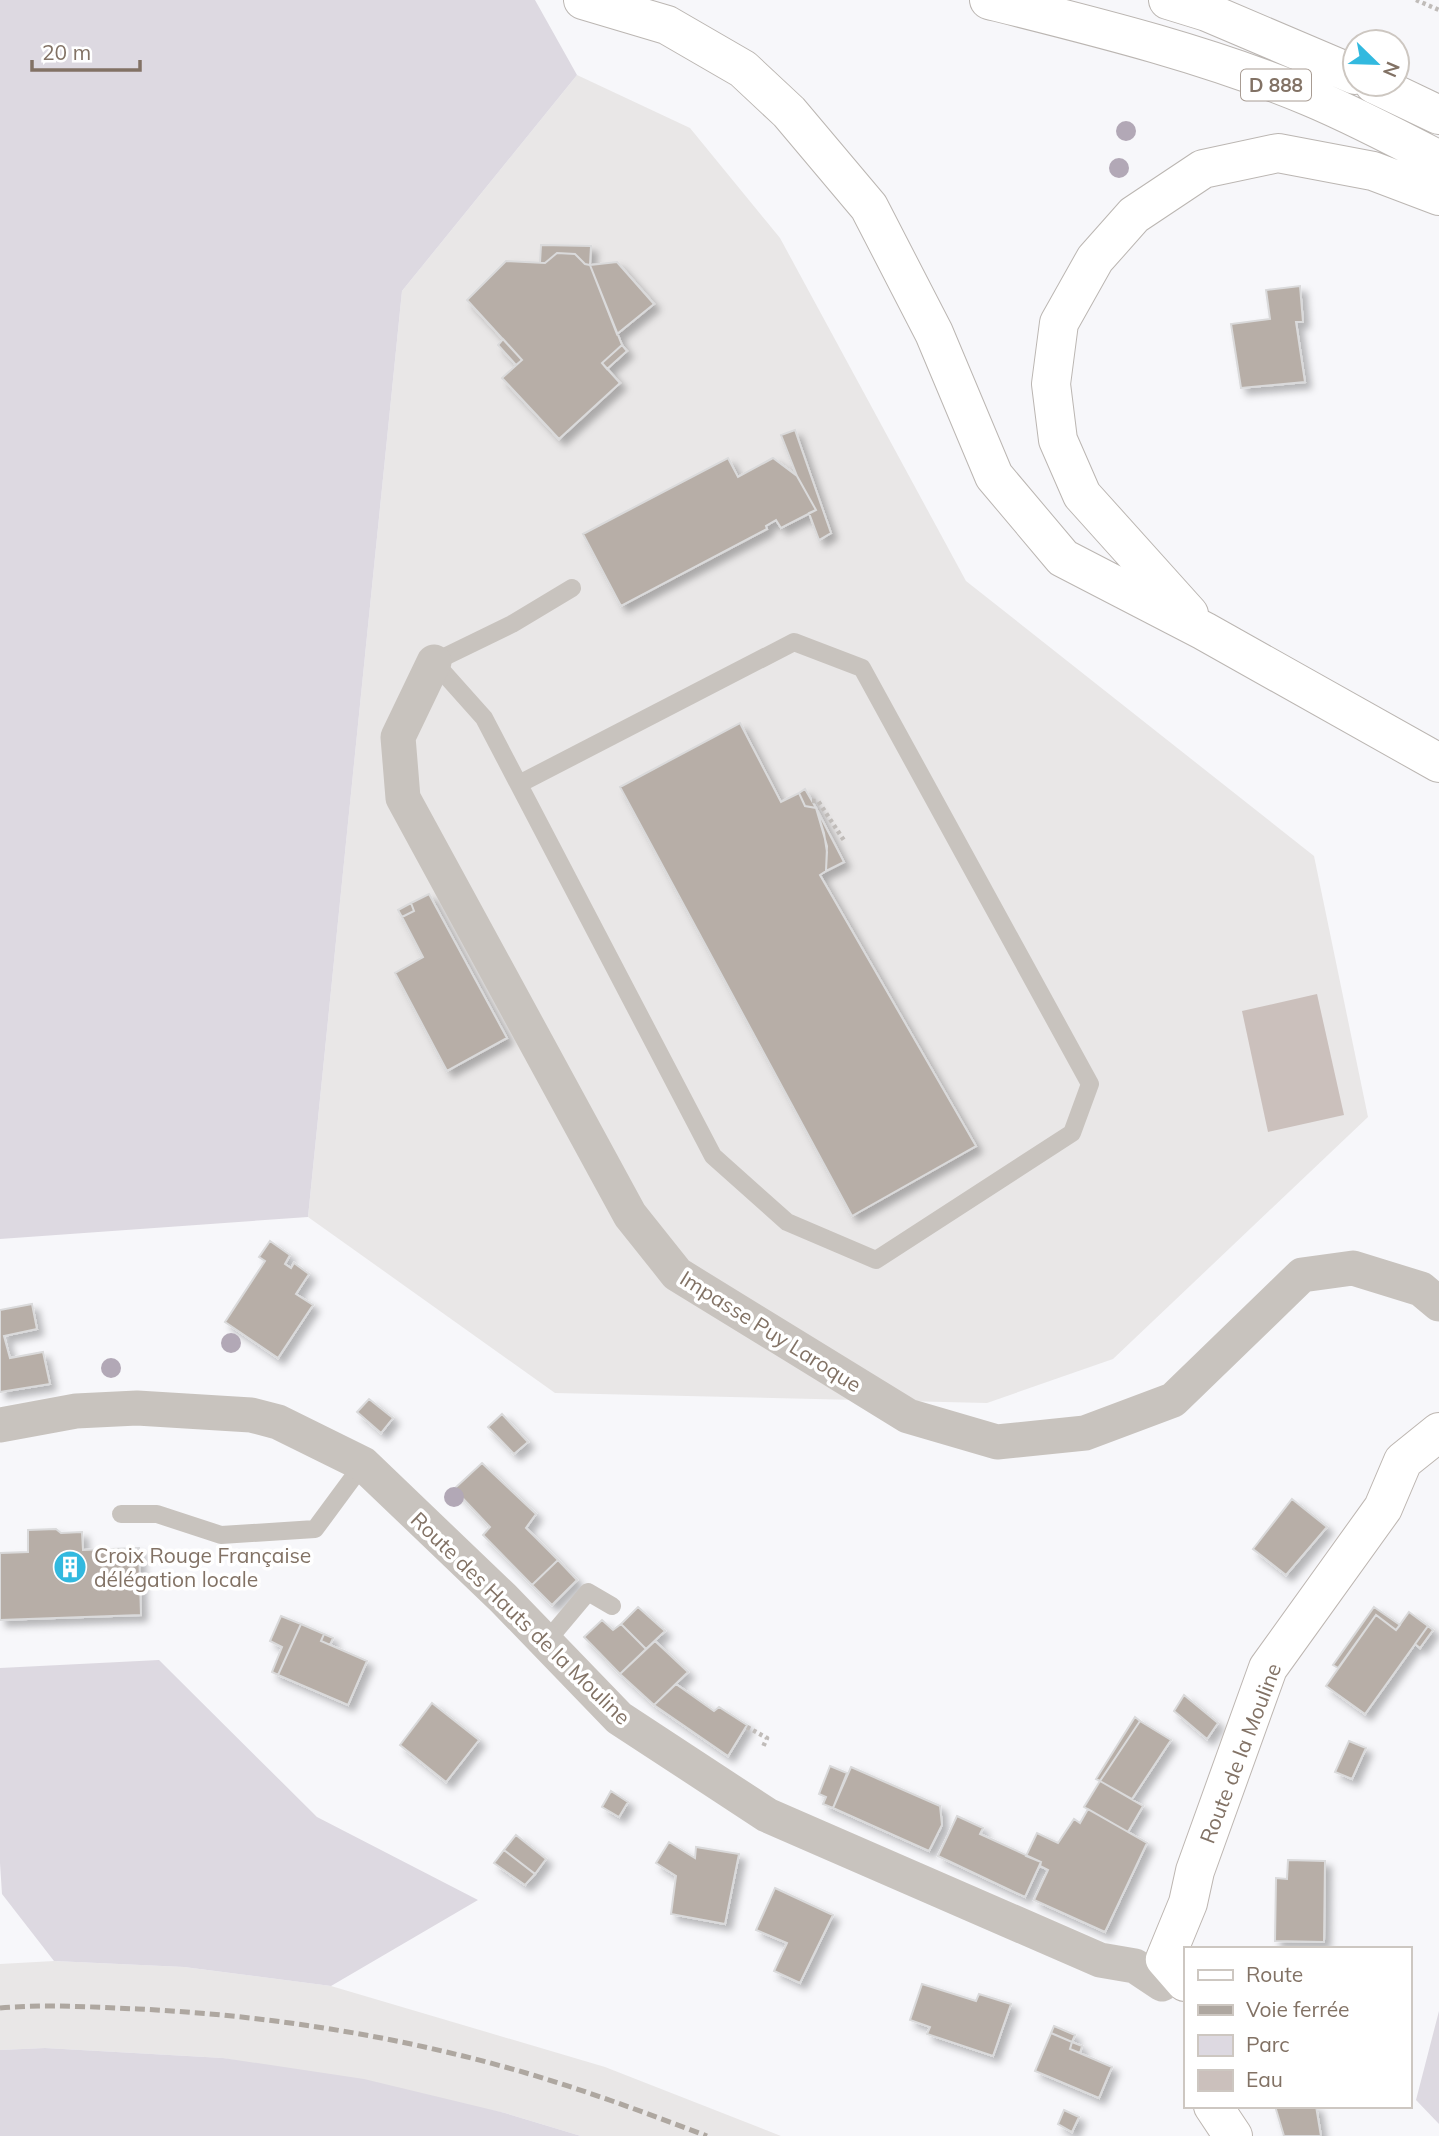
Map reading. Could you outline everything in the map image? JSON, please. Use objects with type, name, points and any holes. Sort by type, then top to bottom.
[{"type":"main road","points":[[583,0],[667,25],[743,69],[789,112],[869,207],[934,333],[994,476],[1063,558],[1204,631],[1439,763]]},
{"type":"main road","name":"D 888","points":[[989,0],[1106,29],[1310,97],[1439,160]]},
{"type":"main road","name":"D 888","points":[[1168,0],[1207,12],[1341,69]]},
{"type":"main road","points":[[1403,98],[1439,115]]},
{"type":"main road","points":[[1204,631],[1082,495],[1058,440],[1051,384],[1059,323],[1095,259],[1134,215],[1203,169],[1278,153],[1373,171],[1439,196]]},
{"type":"main road","name":"Route de la Mouline","points":[[1178,1983],[1165,1959],[1188,1903],[1195,1871],[1268,1668],[1383,1508],[1432,1470],[1438,1434]]},
{"type":"main road","name":"Route de la Mouline","points":[[1188,1903],[1198,1940],[1196,1947]]},
{"type":"main road","points":[[1210,2108],[1215,2136]]},
{"type":"main road","points":[[1212,2108],[1233,2136]]},
{"type":"street","name":"Impasse Puy Laroque","points":[[434,662],[398,737],[403,798],[630,1215],[677,1274],[908,1416],[997,1442],[1085,1433],[1173,1400],[1302,1275],[1353,1268],[1421,1289],[1439,1304]]},
{"type":"street","name":"Route des Hauts de la Mouline","points":[[0,1425],[76,1411],[136,1408],[251,1415],[278,1422],[363,1464],[546,1642],[619,1718],[766,1815],[1100,1959],[1128,1987],[1178,1983]]},
{"type":"lane","points":[[519,784],[794,642],[862,668],[1090,1084],[1072,1133],[876,1260],[788,1222],[713,1156],[484,718],[434,662],[512,624],[572,588]]},
{"type":"lane","points":[[121,1514],[157,1514],[221,1535],[315,1529],[363,1464]]},
{"type":"lane","points":[[546,1642],[589,1592],[612,1606]]},
{"type":"path","points":[[1416,0],[1439,10]]},
{"type":"path","points":[[812,801],[818,801],[845,842]]},
{"type":"path","points":[[747,1727],[767,1738],[763,1747]]},
{"type":"shaded area","points":[[577,75],[690,128],[780,238],[966,581],[1314,856],[1368,1117],[1113,1359],[987,1403],[555,1393],[308,1217],[402,291]]},
{"type":"shaded area","points":[[54,1961],[184,1967],[331,1986],[605,2067],[781,2136],[581,2136],[505,2113],[223,2058],[45,2048],[0,2050],[0,1964]]},
{"type":"green space","points":[[0,0],[535,0],[577,75],[402,291],[308,1217],[0,1239]]},
{"type":"green space","points":[[159,1660],[317,1817],[478,1900],[331,1986],[184,1967],[54,1961],[2,1894],[0,1668]]},
{"type":"green space","points":[[1439,2011],[1439,2124],[1416,2100]]},
{"type":"green space","points":[[45,2048],[223,2058],[364,2079],[505,2113],[581,2136],[0,2136],[0,2050]]},
{"type":"water","points":[[1317,994],[1344,1115],[1268,1132],[1242,1011]]},
{"type":"building","points":[[541,245],[591,246],[590,265],[585,264],[575,254],[557,253],[545,263],[540,263]]},
{"type":"building","points":[[557,253],[575,254],[585,264],[590,265],[622,345],[602,363],[620,383],[559,439],[502,378],[522,360],[467,300],[506,261],[545,263]]},
{"type":"building","points":[[617,262],[654,304],[617,334],[590,265]]},
{"type":"building","points":[[1300,286],[1303,322],[1296,322],[1305,382],[1241,388],[1231,324],[1270,319],[1266,290]]},
{"type":"building","points":[[503,339],[522,360],[516,365],[498,345]]},
{"type":"building","points":[[622,345],[627,351],[607,369],[602,363]]},
{"type":"building","points":[[795,430],[831,533],[819,540],[809,513],[816,510],[797,476],[781,435]]},
{"type":"building","points":[[728,458],[738,477],[773,458],[797,476],[816,510],[781,528],[776,520],[766,526],[767,529],[621,606],[583,534]]},
{"type":"building","points":[[740,723],[781,802],[799,793],[805,806],[816,808],[827,852],[826,871],[820,875],[976,1146],[852,1216],[620,787]]},
{"type":"building","points":[[805,789],[816,808],[805,806],[799,793]]},
{"type":"building","points":[[816,808],[844,862],[826,871],[827,846]]},
{"type":"building","points":[[429,894],[507,1038],[447,1071],[395,973],[423,957],[402,917],[414,911],[411,903]]},
{"type":"building","points":[[411,903],[414,911],[402,917],[398,910]]},
{"type":"building","points":[[270,1241],[290,1255],[285,1264],[291,1268],[294,1263],[309,1274],[296,1294],[313,1305],[278,1358],[225,1322],[265,1261],[259,1257]]},
{"type":"building","points":[[32,1304],[37,1329],[4,1336],[10,1358],[43,1352],[50,1384],[0,1392],[0,1310]]},
{"type":"building","points":[[369,1399],[393,1418],[381,1433],[357,1412]]},
{"type":"building","points":[[502,1414],[528,1442],[514,1454],[488,1427]]},
{"type":"building","points":[[482,1463],[536,1514],[526,1528],[558,1560],[532,1585],[483,1535],[490,1527],[454,1489]]},
{"type":"building","points":[[1292,1499],[1327,1527],[1286,1575],[1253,1549]]},
{"type":"building","name":"Croix Rouge Française délégation locale","points":[[56,1529],[61,1533],[82,1532],[83,1550],[139,1548],[141,1615],[0,1620],[0,1553],[28,1552],[28,1530]]},
{"type":"building","points":[[558,1560],[577,1580],[552,1605],[532,1585]]},
{"type":"building","points":[[638,1607],[665,1631],[646,1649],[621,1624]]},
{"type":"building","points":[[1374,1607],[1400,1625],[1396,1630],[1376,1615],[1338,1668],[1333,1665]]},
{"type":"building","points":[[1409,1612],[1428,1626],[1365,1714],[1326,1686],[1376,1615],[1396,1630]]},
{"type":"building","points":[[281,1616],[301,1624],[278,1675],[272,1672],[282,1647],[270,1641]]},
{"type":"building","points":[[602,1620],[613,1630],[621,1624],[646,1649],[620,1674],[584,1637]]},
{"type":"building","points":[[301,1624],[324,1634],[321,1641],[367,1661],[348,1705],[278,1675]]},
{"type":"building","points":[[1428,1626],[1433,1630],[1420,1648],[1415,1644]]},
{"type":"building","points":[[324,1634],[333,1638],[330,1645],[321,1641]]},
{"type":"building","points":[[655,1641],[688,1672],[654,1705],[620,1674]]},
{"type":"building","points":[[676,1684],[714,1711],[719,1707],[747,1725],[728,1756],[654,1705]]},
{"type":"building","points":[[1184,1695],[1218,1723],[1207,1739],[1174,1711]]},
{"type":"building","points":[[432,1703],[479,1740],[446,1782],[400,1745]]},
{"type":"building","points":[[1135,1717],[1140,1721],[1100,1781],[1096,1779]]},
{"type":"building","points":[[1140,1721],[1171,1740],[1132,1799],[1100,1781]]},
{"type":"building","points":[[1349,1741],[1366,1748],[1352,1779],[1335,1772]]},
{"type":"building","points":[[830,1766],[847,1773],[833,1808],[823,1804],[826,1797],[819,1794]]},
{"type":"building","points":[[851,1767],[940,1806],[942,1825],[929,1851],[833,1808]]},
{"type":"building","points":[[1100,1781],[1143,1806],[1128,1832],[1084,1807]]},
{"type":"building","points":[[611,1791],[628,1802],[619,1817],[602,1807]]},
{"type":"building","points":[[1088,1809],[1147,1843],[1105,1932],[1034,1900],[1048,1870],[1040,1866],[1041,1862],[1026,1856],[1037,1833],[1058,1843],[1074,1819],[1080,1823]]},
{"type":"building","points":[[957,1816],[983,1828],[980,1834],[1041,1862],[1025,1897],[938,1856]]},
{"type":"building","points":[[516,1835],[546,1859],[535,1874],[504,1850]]},
{"type":"building","points":[[669,1842],[695,1858],[696,1847],[739,1854],[725,1924],[671,1914],[676,1876],[656,1863]]},
{"type":"building","points":[[504,1850],[535,1874],[525,1885],[494,1863]]},
{"type":"building","points":[[1288,1860],[1325,1861],[1324,1942],[1275,1941],[1276,1878],[1287,1879]]},
{"type":"building","points":[[775,1888],[833,1915],[800,1983],[774,1971],[787,1943],[756,1930]]},
{"type":"building","points":[[922,1984],[976,2001],[979,1994],[1011,2004],[993,2056],[927,2034],[930,2027],[910,2020]]},
{"type":"building","points":[[1054,2026],[1075,2035],[1072,2042],[1051,2033]]},
{"type":"building","points":[[1051,2033],[1072,2042],[1070,2049],[1112,2067],[1099,2098],[1035,2071]]},
{"type":"building","points":[[1072,2042],[1082,2046],[1080,2053],[1070,2049]]},
{"type":"building","points":[[1276,2108],[1316,2108],[1321,2136],[1284,2136]]},
{"type":"building","points":[[1064,2110],[1079,2117],[1072,2132],[1058,2124]]},
{"type":"railway","points":[[0,2008],[69,2006],[184,2012],[277,2021],[369,2036],[460,2055],[531,2074],[707,2136]]},
{"type":"place","name":"Croix Rouge Française délégation locale","points":[[70,1567]]}]
